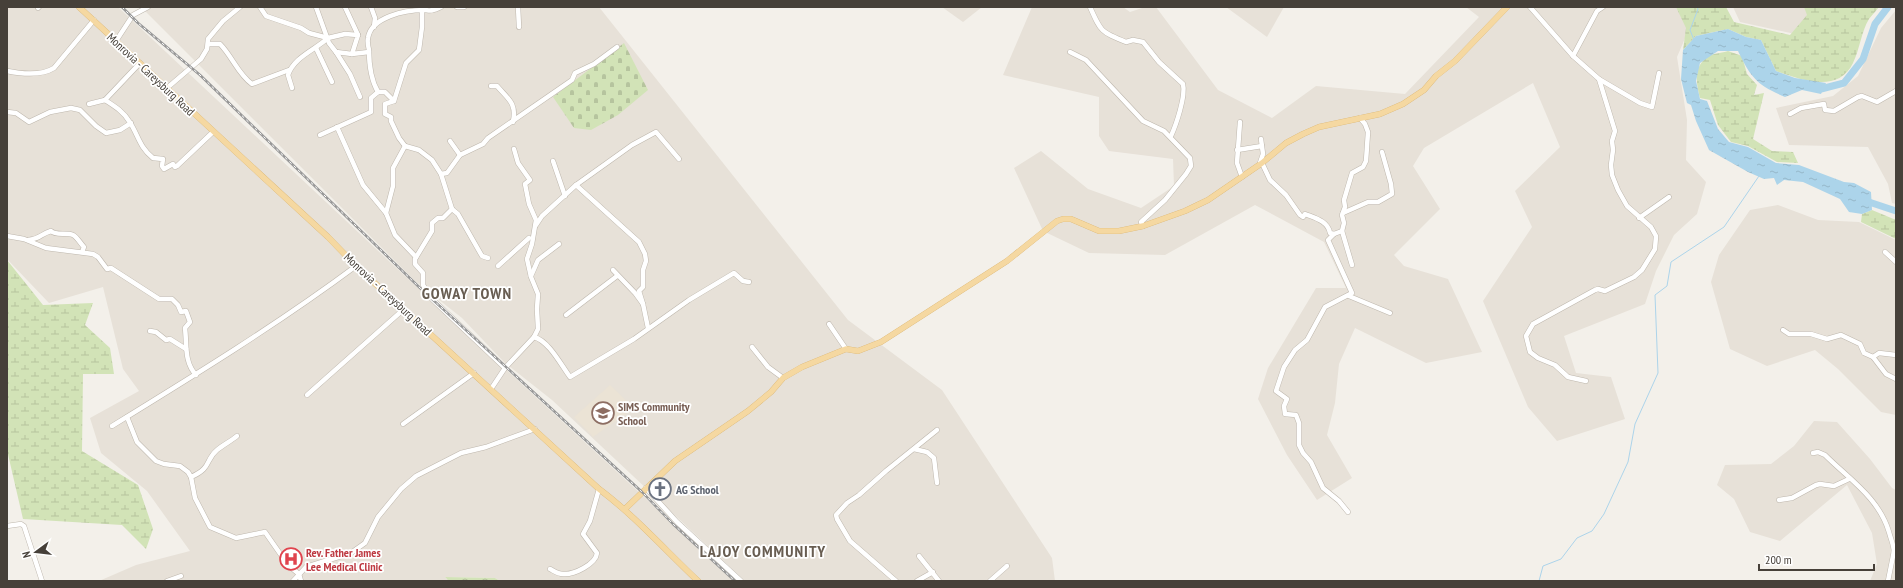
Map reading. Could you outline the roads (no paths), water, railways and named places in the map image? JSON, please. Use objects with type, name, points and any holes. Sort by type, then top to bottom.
[{"type":"main road","name":"Monrovia - Careysburg Road","points":[[79,7],[328,237],[356,266],[599,489],[625,509],[655,541],[698,581]]},
{"type":"main road","points":[[625,509],[680,458],[748,411],[771,392],[783,378],[802,367],[846,349],[858,351],[881,342],[1007,261],[1058,221],[1071,219],[1099,231],[1109,232],[1143,226],[1185,211],[1202,203],[1260,165],[1286,144],[1303,134],[1319,127],[1380,114],[1395,108],[1424,90],[1436,76],[1475,42],[1507,7]]},
{"type":"street","points":[[116,41],[132,15],[148,7]]},
{"type":"street","points":[[167,88],[201,59],[205,54],[208,39],[223,21],[240,7]]},
{"type":"street","points":[[260,7],[266,16],[328,38]]},
{"type":"street","points":[[316,7],[329,43],[350,74],[360,97]]},
{"type":"street","points":[[345,7],[358,36],[352,54]]},
{"type":"street","points":[[371,7],[375,18],[374,27]]},
{"type":"street","points":[[378,92],[374,85],[367,40],[369,32],[386,17],[422,8],[434,9],[441,7]]},
{"type":"street","points":[[457,7],[464,7]]},
{"type":"street","points":[[518,7],[519,27]]},
{"type":"street","points":[[1090,7],[1097,25],[1102,31],[1126,42],[1133,40],[1143,42],[1159,62],[1183,84],[1180,111],[1176,125],[1170,136]]},
{"type":"street","points":[[1530,7],[1573,56],[1599,79],[1640,103],[1652,107],[1659,73]]},
{"type":"street","points":[[1573,56],[1597,11],[1603,7]]},
{"type":"street","points":[[394,101],[406,63],[418,50],[421,40],[422,8]]},
{"type":"street","points":[[7,71],[40,73],[54,68],[94,20]]},
{"type":"street","points":[[208,44],[220,44],[227,51],[233,63],[246,81],[252,84],[289,70],[307,52],[316,48],[328,38],[345,34],[358,36]]},
{"type":"street","points":[[316,48],[332,82]]},
{"type":"street","points":[[441,174],[447,172],[460,155],[483,144],[488,138],[514,122],[572,80],[575,73],[594,64],[617,48]]},
{"type":"street","points":[[336,52],[352,54],[369,52]]},
{"type":"street","points":[[1070,52],[1086,60],[1100,73],[1117,95],[1125,100],[1143,121],[1164,130],[1187,153],[1191,166],[1165,200],[1141,222],[1143,226]]},
{"type":"street","points":[[89,104],[105,100],[140,63]]},
{"type":"street","points":[[289,70],[288,75],[292,88]]},
{"type":"street","points":[[1586,381],[1568,377],[1555,365],[1538,358],[1530,352],[1526,336],[1533,324],[1595,290],[1605,291],[1634,277],[1642,270],[1655,249],[1656,236],[1651,226],[1639,218],[1627,206],[1612,175],[1612,141],[1615,131],[1599,79]]},
{"type":"street","points":[[491,86],[497,86],[514,106],[514,122]]},
{"type":"street","points":[[1790,114],[1801,108],[1824,104],[1825,110],[1834,111],[1862,96],[1877,102],[1896,91]]},
{"type":"street","points":[[320,135],[371,112],[371,98],[378,92],[385,92],[394,101]]},
{"type":"street","points":[[105,100],[122,111],[131,122],[140,143],[153,158],[163,159],[162,166],[164,169],[173,164],[177,166],[214,132]]},
{"type":"street","points":[[394,101],[385,104],[385,114],[391,117],[391,121],[399,138],[405,146],[419,150],[432,160],[441,174],[452,209],[458,214],[482,256],[488,258]]},
{"type":"street","points":[[7,112],[16,113],[29,122],[50,112],[71,108],[80,110],[96,126],[106,133],[120,130],[131,122]]},
{"type":"street","points":[[1352,265],[1342,231],[1344,223],[1343,213],[1345,194],[1352,173],[1363,167],[1366,161],[1368,132],[1365,124],[1360,118]]},
{"type":"street","points":[[1240,122],[1237,163],[1242,177]]},
{"type":"street","points":[[337,127],[363,186],[386,213],[395,236],[416,257]]},
{"type":"street","points":[[536,227],[542,216],[576,185],[632,145],[656,132],[679,159]]},
{"type":"street","points":[[1261,139],[1262,160],[1260,165],[1270,180],[1286,195],[1300,215],[1302,216],[1305,214],[1315,217],[1328,227],[1330,233],[1334,234]]},
{"type":"street","points":[[450,141],[460,155]]},
{"type":"street","points":[[386,213],[393,186],[393,168],[405,146]]},
{"type":"street","points":[[1237,150],[1262,146]]},
{"type":"street","points":[[491,389],[505,368],[534,337],[538,329],[538,294],[531,277],[527,256],[532,244],[536,227],[536,217],[529,204],[525,184],[530,180],[518,163],[514,149]]},
{"type":"street","points":[[1343,213],[1368,202],[1378,202],[1392,194],[1391,184],[1382,152]]},
{"type":"street","points":[[553,161],[565,196]]},
{"type":"street","points":[[576,185],[639,242],[646,254],[646,261],[643,270],[643,287],[640,291],[648,328]]},
{"type":"street","points":[[1639,218],[1669,197]]},
{"type":"street","points":[[452,209],[443,218],[438,218],[432,223],[432,231],[416,257],[415,264],[423,273],[424,285],[432,299],[505,368]]},
{"type":"street","points":[[27,240],[38,239],[45,233],[51,231],[54,234],[71,235],[84,248],[82,252]]},
{"type":"street","points":[[1342,231],[1334,234],[1328,240],[1352,293],[1349,296],[1325,307],[1307,340],[1294,350],[1284,367],[1276,391],[1287,399],[1284,406],[1285,414],[1296,415],[1299,423],[1299,445],[1303,453],[1311,462],[1323,488],[1339,501],[1348,512]]},
{"type":"street","points":[[7,236],[27,240],[46,248],[96,255],[107,269],[111,268],[159,299],[172,299],[175,301],[181,312],[186,311],[190,322],[185,328],[186,349],[189,365],[196,375]]},
{"type":"street","points":[[498,266],[529,238]]},
{"type":"street","points":[[531,277],[538,260],[560,244]]},
{"type":"street","points":[[1885,252],[1896,262]]},
{"type":"street","points":[[112,426],[196,375],[308,301],[356,266]]},
{"type":"street","points":[[613,270],[617,276],[635,293],[643,304]]},
{"type":"street","points":[[534,337],[540,339],[549,347],[570,377],[634,339],[689,300],[734,273],[743,281],[749,282]]},
{"type":"street","points":[[566,315],[617,276]]},
{"type":"street","points":[[1349,296],[1390,313]]},
{"type":"street","points":[[307,395],[404,309]]},
{"type":"street","points":[[830,324],[846,349]]},
{"type":"street","points":[[1784,330],[1789,334],[1810,334],[1827,339],[1841,335],[1860,344],[1864,353],[1873,356],[1886,374],[1896,379]]},
{"type":"street","points":[[150,331],[156,332],[166,340],[170,339],[186,349]]},
{"type":"street","points":[[752,347],[768,367],[783,378]]},
{"type":"street","points":[[1873,356],[1879,353],[1896,354]]},
{"type":"street","points":[[403,424],[474,373]]},
{"type":"street","points":[[127,417],[134,433],[134,437],[139,445],[160,463],[180,466],[191,477],[195,498],[210,528],[236,538],[265,532],[288,565],[299,574],[301,581]]},
{"type":"street","points":[[293,581],[306,568],[351,553],[365,543],[378,517],[401,489],[416,476],[461,453],[486,447],[535,430]]},
{"type":"street","points":[[896,581],[850,541],[836,519],[836,515],[847,503],[859,495],[937,430]]},
{"type":"street","points":[[191,477],[201,473],[208,465],[215,452],[237,436]]},
{"type":"street","points":[[914,449],[927,452],[934,458],[937,482]]},
{"type":"street","points":[[1813,453],[1818,452],[1825,455],[1871,498],[1884,517],[1894,546],[1894,553]]},
{"type":"street","points":[[1779,500],[1792,498],[1820,484],[1834,486],[1849,479]]},
{"type":"street","points":[[646,488],[677,522],[741,581]]},
{"type":"street","points":[[550,569],[558,573],[569,574],[583,568],[597,556],[596,549],[583,534],[590,521],[599,489]]},
{"type":"street","points":[[7,526],[22,524],[24,526],[42,581]]},
{"type":"street","points":[[1888,581],[1896,546]]},
{"type":"street","points":[[919,556],[939,581]]},
{"type":"street","points":[[990,581],[1007,566]]},
{"type":"street","points":[[917,581],[932,572]]},
{"type":"street","points":[[167,581],[182,576]]},
{"type":"water","points":[[1728,29],[1746,37],[1761,40],[1776,71],[1795,78],[1826,83],[1821,94],[1802,90],[1785,97],[1768,89],[1756,80],[1747,68],[1738,51],[1718,51],[1700,63],[1696,81],[1700,99],[1707,101],[1718,129],[1729,142],[1748,147],[1776,163],[1799,165],[1844,182],[1854,183],[1871,192],[1872,210],[1862,214],[1849,212],[1840,199],[1803,182],[1784,180],[1777,185],[1774,178],[1764,179],[1748,172],[1709,150],[1696,121],[1691,105],[1687,103],[1681,79],[1683,50],[1696,36]]},
{"type":"waterway","points":[[1694,40],[1690,30],[1698,9],[1697,7]]},
{"type":"waterway","points":[[1814,88],[1821,89],[1844,83],[1863,59],[1875,24],[1888,7]]},
{"type":"waterway","points":[[1539,581],[1543,566],[1561,559],[1577,538],[1592,531],[1604,514],[1628,462],[1635,424],[1658,373],[1655,295],[1667,286],[1671,262],[1724,227],[1759,176]]},
{"type":"waterway","points":[[1863,200],[1896,211]]},
{"type":"railway","points":[[122,7],[138,23],[200,75],[419,287],[642,492],[673,524],[735,581]]},
{"type":"place","name":"SIMS Community School","points":[[603,413]]},
{"type":"place","name":"AG School","points":[[660,489]]},
{"type":"place","name":"Rev. Father James Lee Medical Clinic","points":[[291,559]]},
{"type":"district","name":"GOWAY TOWN","points":[[467,293]]},
{"type":"district","name":"LAJOY COMMUNITY","points":[[763,551]]}]
